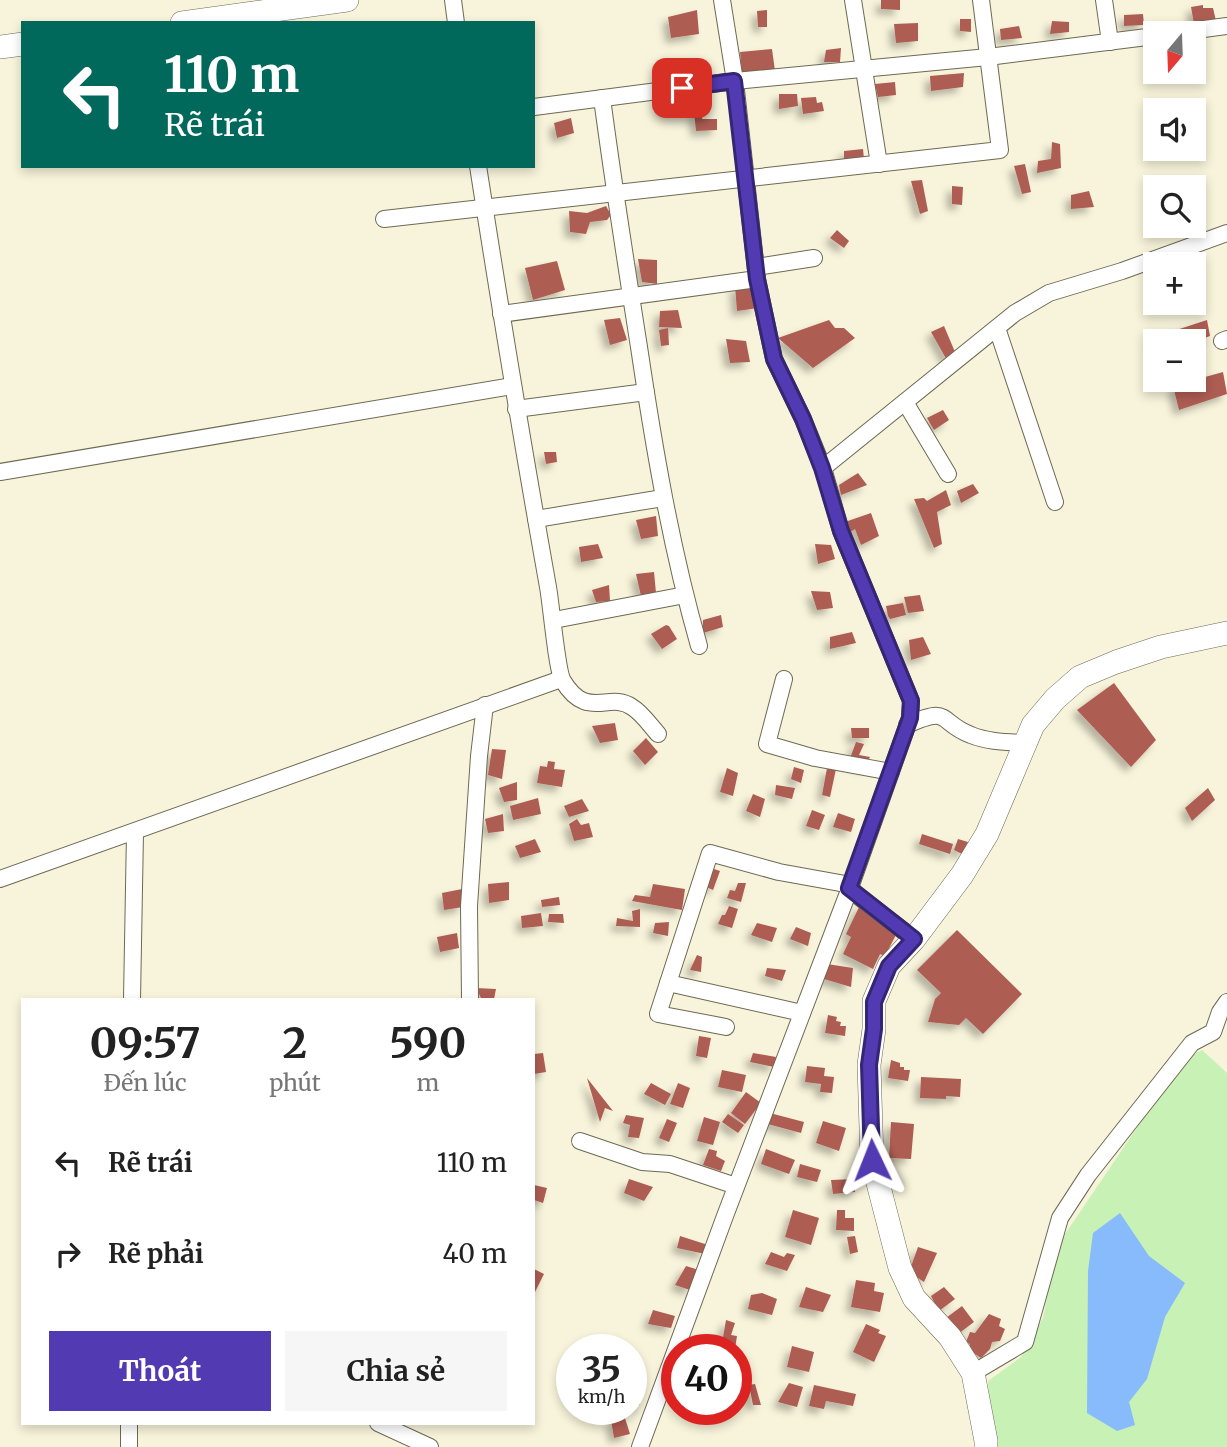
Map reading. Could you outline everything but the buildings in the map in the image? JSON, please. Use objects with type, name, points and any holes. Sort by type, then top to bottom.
[{"type":"street","points":[[209,21],[290,15],[347,0]]},
{"type":"street","points":[[453,0],[456,21]]},
{"type":"street","points":[[684,1334],[736,1186],[850,887],[907,725],[911,701],[841,531],[822,468],[803,419],[774,359],[757,273],[722,0]]},
{"type":"street","points":[[853,0],[879,164]]},
{"type":"street","points":[[384,219],[1000,150],[981,0]]},
{"type":"street","points":[[1104,0],[1110,41]]},
{"type":"street","points":[[1206,29],[1227,26]]},
{"type":"street","points":[[535,107],[734,81],[988,57],[1143,37]]},
{"type":"street","points":[[0,47],[21,44]]},
{"type":"street","points":[[603,98],[615,193],[663,498],[699,646]]},
{"type":"street","points":[[478,168],[512,386],[554,620],[561,679],[578,700],[586,703],[624,703],[632,707],[658,734]]},
{"type":"street","points":[[822,468],[1015,313],[1049,293],[1122,271],[1227,233]]},
{"type":"street","points":[[501,314],[757,273],[814,258]]},
{"type":"street","points":[[997,328],[1055,502]]},
{"type":"street","points":[[0,454],[1,471],[512,386]]},
{"type":"street","points":[[516,409],[646,392]]},
{"type":"street","points":[[905,402],[948,474]]},
{"type":"street","points":[[536,519],[663,498]]},
{"type":"street","points":[[554,620],[685,595]]},
{"type":"street","points":[[985,1447],[973,1373],[950,1336],[914,1298],[900,1268],[872,1160],[869,1065],[874,1029],[874,1002],[889,966],[914,939],[962,875],[987,834],[1033,725],[1048,707],[1080,677],[1161,647],[1227,633]]},
{"type":"street","points":[[0,880],[561,679]]},
{"type":"street","points":[[784,679],[767,744],[815,758],[891,772]]},
{"type":"street","points":[[911,701],[949,720],[968,734],[985,740],[1025,743]]},
{"type":"street","points":[[470,998],[469,906],[485,705]]},
{"type":"street","points":[[907,725],[935,715]]},
{"type":"street","points":[[132,998],[135,832]]},
{"type":"street","points":[[726,1027],[658,1014],[710,853],[779,872],[850,887],[914,939]]},
{"type":"street","points":[[668,983],[802,1013]]},
{"type":"street","points":[[973,1373],[1025,1342],[1060,1219],[1088,1174],[1192,1043],[1220,1037],[1220,1012],[1227,1003]]},
{"type":"street","points":[[580,1141],[642,1162],[670,1164],[736,1186]]},
{"type":"street","points":[[640,1447],[661,1395]]},
{"type":"street","points":[[129,1425],[129,1447]]},
{"type":"street","points":[[383,1425],[430,1447]]},
{"type":"green space","points":[[1202,1050],[1227,1073],[1227,1447],[991,1447],[988,1381],[1021,1357],[1043,1318],[1057,1246],[1182,1061]]},
{"type":"water","points":[[1120,1213],[1149,1256],[1185,1283],[1165,1317],[1147,1379],[1129,1402],[1135,1425],[1117,1431],[1087,1413],[1088,1271],[1093,1233]]},
{"type":"route","points":[[682,88],[734,81],[757,279],[774,359],[803,419],[822,468],[841,531],[911,701],[910,718],[849,888],[914,939],[889,966],[874,1002],[874,1029],[869,1065],[872,1160]]}]
